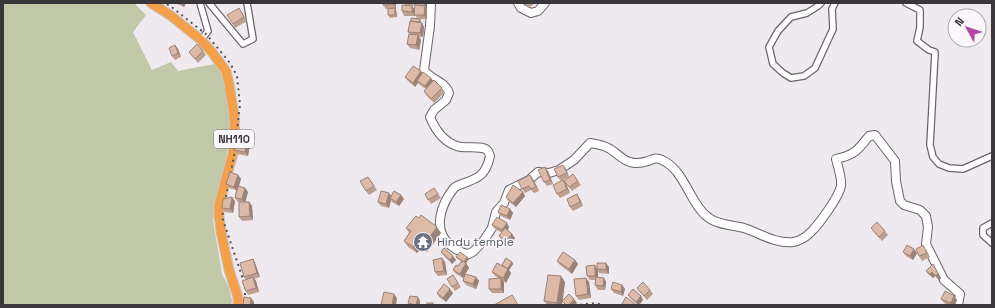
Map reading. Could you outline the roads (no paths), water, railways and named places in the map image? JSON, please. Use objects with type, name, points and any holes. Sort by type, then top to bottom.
[{"type":"highway","name":"NH110","points":[[151,3],[170,15],[201,40],[226,71],[234,115],[235,134],[233,153],[219,204],[219,216],[229,270],[238,297],[238,305]]},
{"type":"main road","points":[[431,3],[430,26],[424,70],[427,75],[448,88],[449,93],[446,100],[434,110],[430,117],[434,128],[450,143],[458,147],[481,148],[487,150],[490,156],[484,172],[476,179],[455,187],[444,204],[440,217],[440,232],[445,241],[461,253],[469,254],[474,251],[484,240],[492,228],[496,212],[504,203],[510,190],[529,180],[538,172],[549,173],[559,170],[574,160],[590,143],[601,144],[611,149],[621,158],[630,162],[638,163],[654,158],[662,160],[676,170],[702,212],[710,219],[721,223],[736,225],[774,240],[793,242],[801,239],[811,232],[828,209],[838,192],[841,186],[836,159],[847,157],[856,152],[869,136],[875,135],[895,161],[896,181],[900,201],[904,205],[920,210],[926,216],[928,227],[926,244],[944,280],[960,294],[958,305]]},
{"type":"main road","points":[[518,3],[521,8],[531,14],[538,11],[545,3]]},
{"type":"street","points":[[200,3],[208,31],[201,40]]},
{"type":"street","points":[[209,3],[243,44],[253,39],[247,3]]},
{"type":"street","points":[[821,3],[807,13],[792,16],[778,31],[768,47],[773,64],[791,78],[804,76],[815,68],[833,29],[832,8],[835,3]]},
{"type":"street","points":[[906,3],[920,10],[920,27],[917,41],[929,50],[935,52],[930,146],[933,157],[939,164],[949,168],[963,169],[992,156]]},
{"type":"street","points":[[992,223],[983,228],[983,235],[992,243]]},
{"type":"railway","points":[[161,3],[169,5],[207,35],[230,63],[237,76],[240,105],[234,156],[222,217],[245,285],[245,298],[242,305]]},
{"type":"railway","points":[[580,305],[604,305]]},
{"type":"place","name":"Hindu temple","points":[[423,242]]}]
